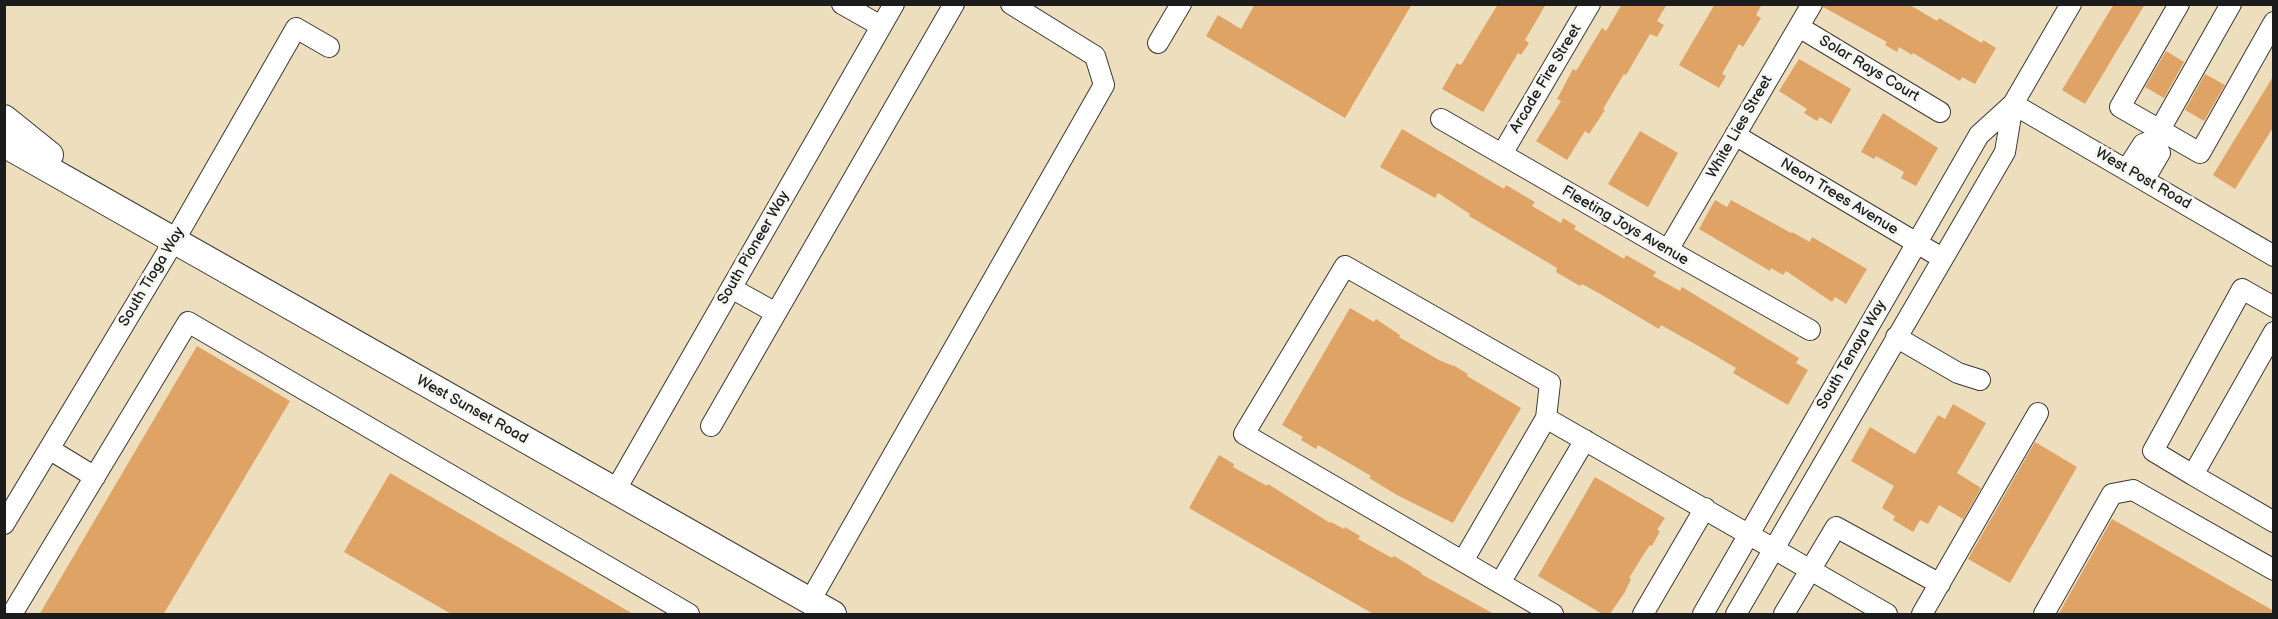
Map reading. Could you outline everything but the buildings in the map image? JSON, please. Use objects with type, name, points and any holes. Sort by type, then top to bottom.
[{"type":"main road","name":"West Sunset Road","points":[[4,118],[111,204]]},
{"type":"main road","name":"West Sunset Road","points":[[4,144],[832,614]]},
{"type":"street","points":[[842,4],[881,26]]},
{"type":"street","name":"South Pioneer Way","points":[[615,491],[894,4]]},
{"type":"street","points":[[711,426],[954,4]]},
{"type":"street","points":[[810,601],[1104,85],[1095,56],[1011,4]]},
{"type":"street","points":[[1158,43],[1181,4]]},
{"type":"street","name":"Arcade Fire Street","points":[[1502,154],[1590,4]]},
{"type":"street","name":"White Lies Street","points":[[1668,250],[1812,4]]},
{"type":"street","name":"South Tenaya Way","points":[[1703,615],[1979,135],[2013,104],[2071,4]]},
{"type":"street","points":[[2179,4],[2120,107],[2157,135],[2200,153],[2274,22]]},
{"type":"street","points":[[2127,169],[2143,144],[2157,135],[2231,4]]},
{"type":"street","name":"Solar Rays Court","points":[[1799,27],[1940,112]]},
{"type":"street","name":"South Tioga Way","points":[[4,525],[174,241],[296,28],[329,47]]},
{"type":"street","name":"South Tenaya Way","points":[[1736,615],[2005,152],[2013,104]]},
{"type":"street","name":"West Post Road","points":[[2013,104],[2274,256]]},
{"type":"street","name":"Fleeting Joys Avenue","points":[[1441,119],[1810,330]]},
{"type":"street","name":"Neon Trees Avenue","points":[[1735,135],[1942,258]]},
{"type":"street","points":[[2145,180],[2160,153],[2157,135]]},
{"type":"street","points":[[1463,561],[1546,418],[1550,383],[1345,266],[1244,434],[1553,615]]},
{"type":"street","points":[[731,288],[776,313]]},
{"type":"street","points":[[2274,307],[2242,289],[2153,451],[2274,522]]},
{"type":"street","points":[[12,615],[188,322],[689,615]]},
{"type":"street","points":[[2193,475],[2274,332]]},
{"type":"street","points":[[1896,337],[1958,373],[1980,380]]},
{"type":"street","points":[[1922,615],[2038,413]]},
{"type":"street","points":[[1546,418],[1811,569],[1887,615]]},
{"type":"street","points":[[1500,583],[1585,440]]},
{"type":"street","points":[[49,449],[94,477]]},
{"type":"street","points":[[2044,615],[2112,494],[2133,490],[2274,570]]},
{"type":"street","points":[[1643,615],[1705,508]]},
{"type":"street","points":[[1784,615],[1836,527],[1940,584]]}]
